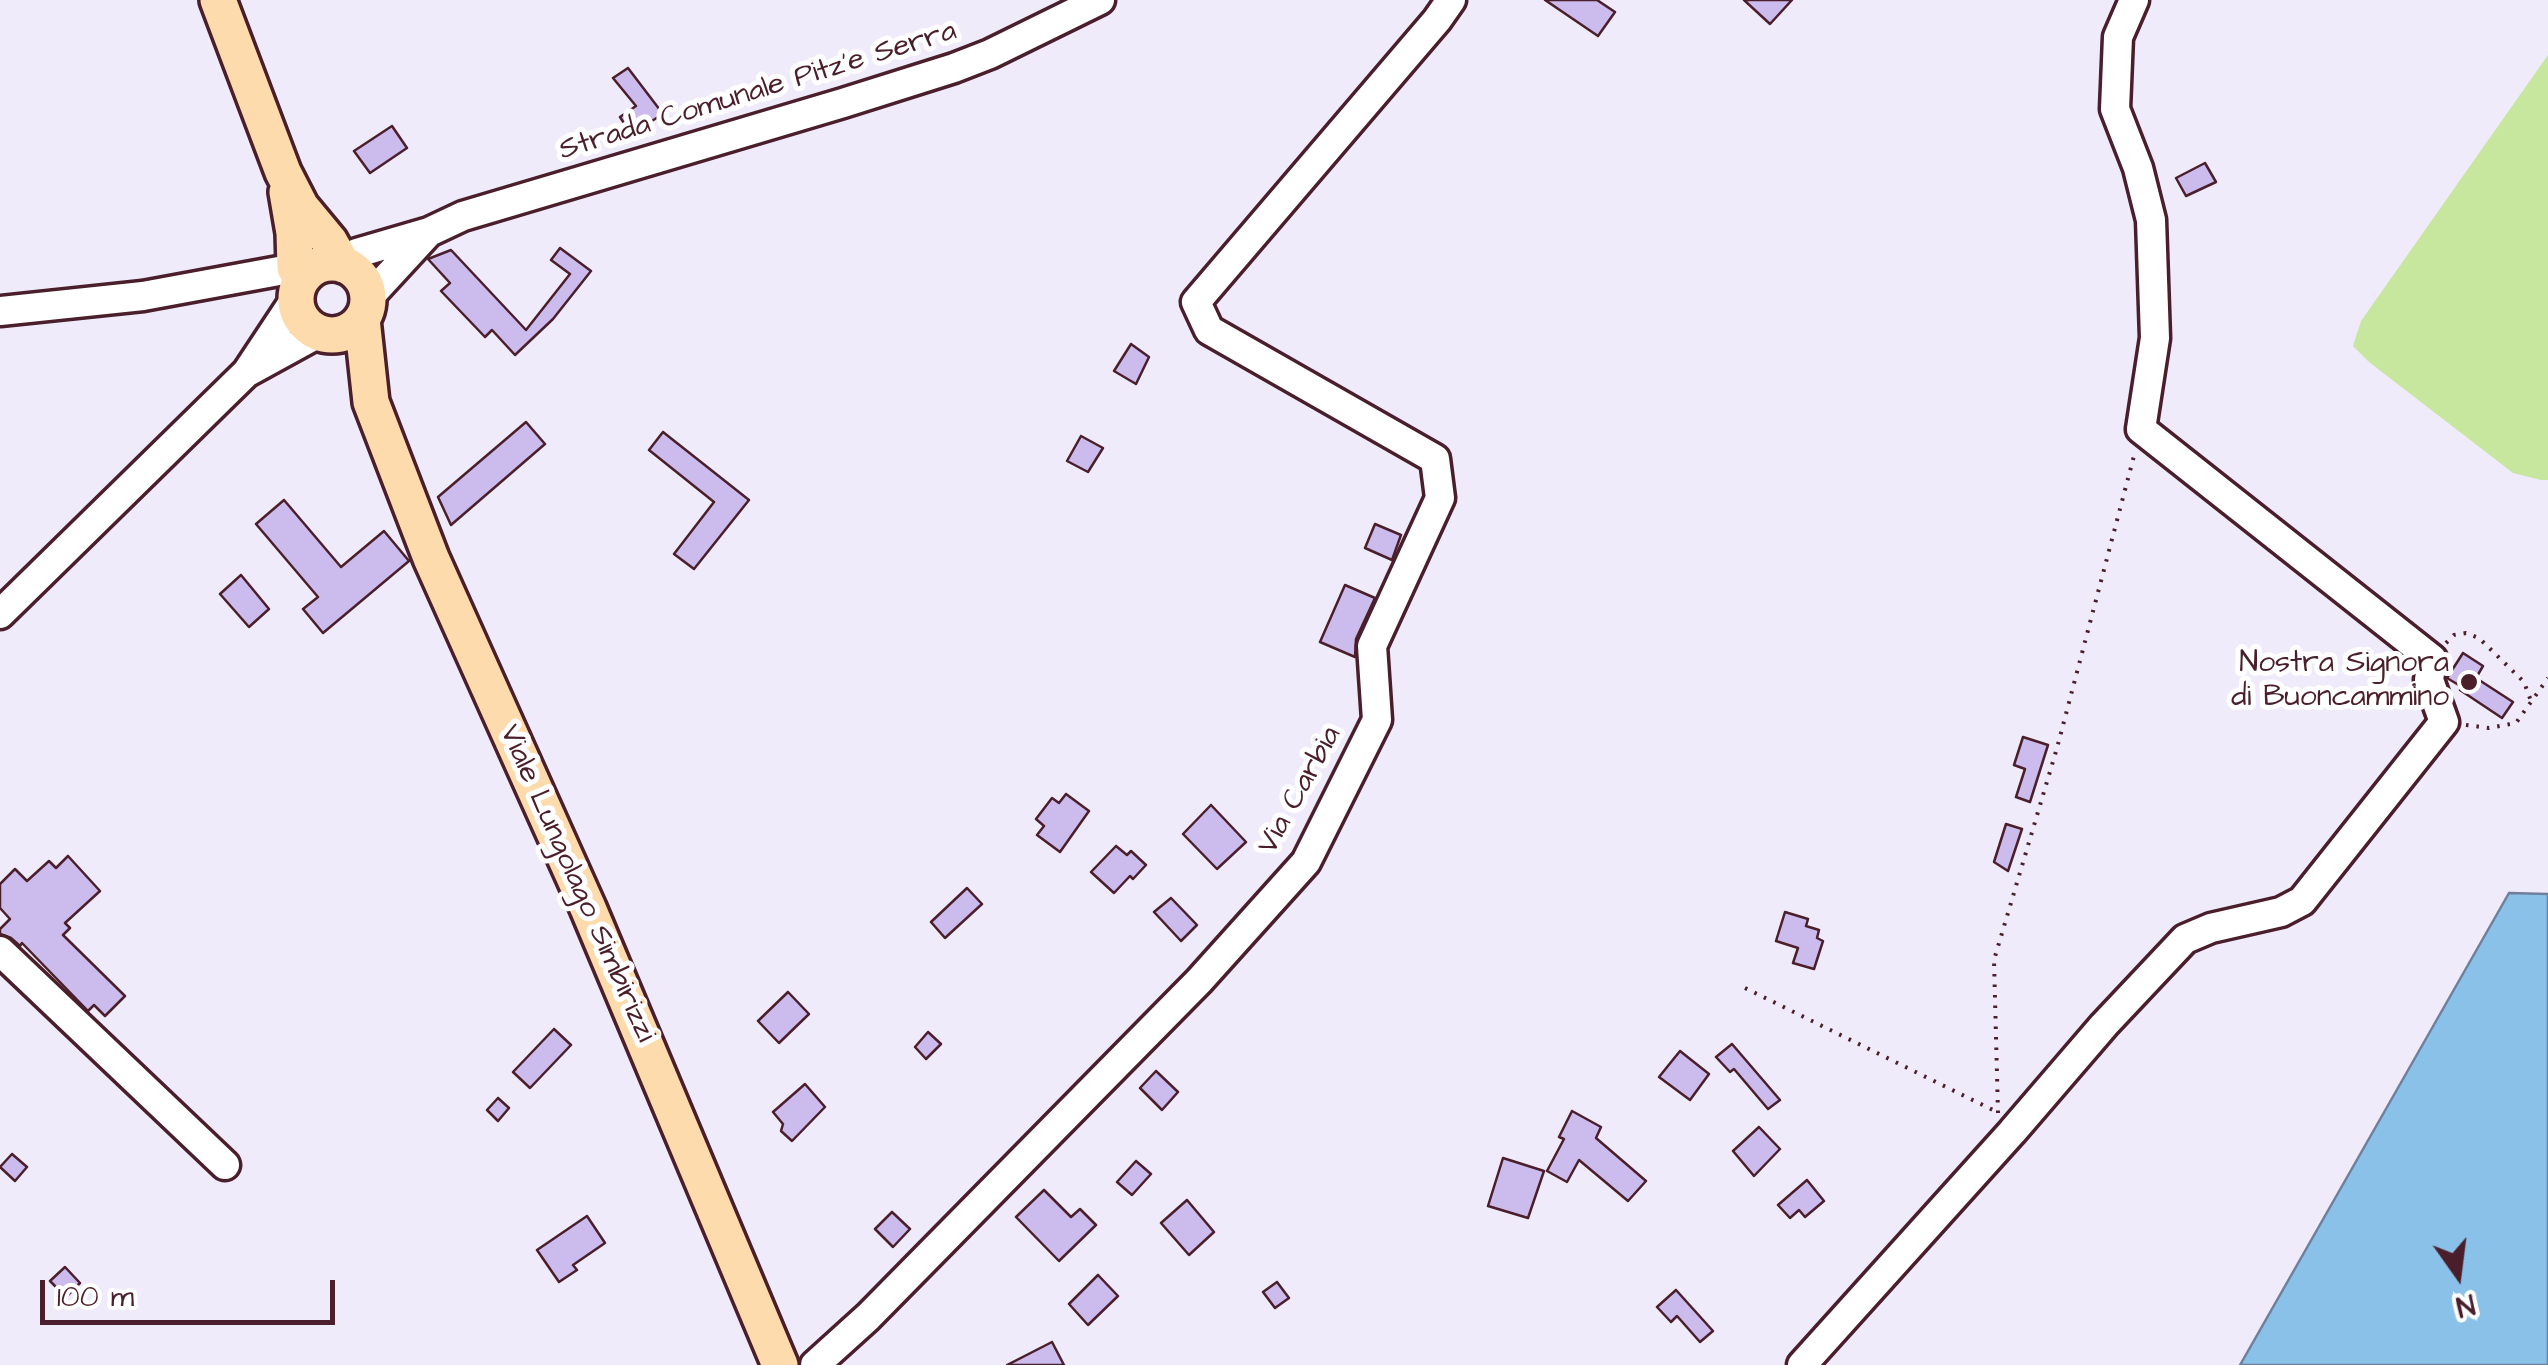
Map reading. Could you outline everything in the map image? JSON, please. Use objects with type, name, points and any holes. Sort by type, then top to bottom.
[{"type":"main road","points":[[218,0],[283,172],[301,207],[343,265]]},
{"type":"main road","points":[[283,172],[294,233],[296,284],[302,319],[320,333],[343,333],[354,328],[365,308],[364,280],[352,268],[330,262],[296,284]]},
{"type":"main road","name":"Viale Lungolago Simbirizzi","points":[[365,308],[371,402]]},
{"type":"main road","name":"Viale Lungolago Simbirizzi","points":[[320,333],[371,402],[431,558],[588,908],[780,1365]]},
{"type":"street","name":"Strada Comunale Pitz'e Serra","points":[[343,265],[357,253],[429,232],[462,216],[954,68],[1100,0]]},
{"type":"street","name":"Via Carbia","points":[[815,1365],[868,1317],[1199,982],[1306,862],[1378,720],[1372,646],[1440,498],[1435,458],[1208,330],[1196,302],[1451,0]]},
{"type":"street","points":[[1802,1365],[2005,1122],[2185,939],[2210,928],[2281,912],[2308,896],[2444,722],[2429,680],[2432,658],[2141,429],[2156,338],[2151,220],[2138,168],[2115,109],[2118,37],[2134,0]]},
{"type":"street","name":"Strada Comunale Pitz'e Serra","points":[[365,308],[429,232]]},
{"type":"street","points":[[0,311],[296,284]]},
{"type":"street","points":[[246,373],[296,284]]},
{"type":"street","points":[[0,614],[246,373],[320,333]]},
{"type":"street","points":[[0,950],[225,1164]]},
{"type":"path","points":[[2005,1122],[1994,960],[2057,748],[2141,429]]},
{"type":"path","points":[[2432,658],[2454,635],[2466,633],[2478,638],[2524,682],[2531,700]]},
{"type":"path","points":[[2444,722],[2489,728],[2516,722],[2548,678]]},
{"type":"path","points":[[1745,988],[2005,1122]]},
{"type":"green space","points":[[2548,55],[2548,480],[2541,480],[2513,473],[2353,346],[2361,321]]},
{"type":"water","points":[[2509,893],[2548,894],[2548,1365],[2240,1365]]},
{"type":"building","points":[[1545,0],[1597,0],[1615,12],[1598,36]]},
{"type":"building","points":[[1744,0],[1792,0],[1770,24]]},
{"type":"building","points":[[628,68],[663,114],[631,134],[620,117],[636,106],[613,78]]},
{"type":"building","points":[[392,126],[407,148],[370,173],[354,151]]},
{"type":"building","points":[[2205,163],[2216,182],[2186,196],[2176,178]]},
{"type":"building","points":[[560,248],[591,271],[553,319],[515,355],[492,330],[485,337],[441,291],[450,283],[428,259],[451,250],[526,330],[570,274],[551,260]]},
{"type":"building","points":[[1131,344],[1149,357],[1136,384],[1114,371]]},
{"type":"building","points":[[526,422],[545,444],[451,525],[438,497]]},
{"type":"building","points":[[663,432],[749,500],[694,569],[674,554],[714,502],[649,450]]},
{"type":"building","points":[[1081,436],[1103,448],[1088,472],[1067,461]]},
{"type":"building","points":[[284,500],[341,567],[384,531],[409,561],[323,633],[303,609],[318,597],[256,524]]},
{"type":"building","points":[[1375,524],[1401,535],[1392,560],[1365,548]]},
{"type":"building","points":[[241,575],[269,609],[249,627],[220,594]]},
{"type":"building","points":[[1345,585],[1375,598],[1356,639],[1355,657],[1320,642]]},
{"type":"building","name":"Nostra Signora di Buoncammino","points":[[2463,653],[2483,666],[2476,678],[2513,702],[2502,718],[2447,678]]},
{"type":"building","points":[[2023,737],[2048,745],[2030,802],[2016,797],[2025,769],[2014,765]]},
{"type":"building","points":[[1066,794],[1089,811],[1060,852],[1037,835],[1044,826],[1036,819],[1052,798],[1059,803]]},
{"type":"building","points":[[1211,805],[1246,842],[1217,869],[1183,834]]},
{"type":"building","points":[[2006,824],[2022,829],[2008,871],[1994,862]]},
{"type":"building","points":[[1116,846],[1127,855],[1131,851],[1146,865],[1114,893],[1091,872]]},
{"type":"building","points":[[68,856],[100,891],[65,923],[70,928],[63,935],[125,996],[105,1016],[94,1005],[88,1011],[22,943],[20,946],[0,934],[10,919],[0,908],[0,884],[15,869],[27,881],[49,861],[56,868]]},
{"type":"building","points":[[967,888],[982,904],[945,938],[931,922]]},
{"type":"building","points":[[1171,898],[1197,925],[1181,941],[1154,912]]},
{"type":"building","points":[[1785,912],[1808,919],[1806,926],[1819,930],[1817,938],[1823,941],[1814,969],[1793,963],[1798,948],[1776,941]]},
{"type":"building","points":[[788,992],[809,1014],[779,1043],[758,1021]]},
{"type":"building","points":[[554,1029],[571,1045],[530,1088],[513,1072]]},
{"type":"building","points":[[928,1032],[941,1044],[926,1059],[915,1047]]},
{"type":"building","points":[[1732,1044],[1780,1100],[1768,1109],[1734,1069],[1730,1072],[1716,1057]]},
{"type":"building","points":[[1680,1051],[1709,1074],[1690,1100],[1659,1077]]},
{"type":"building","points":[[1156,1071],[1178,1092],[1162,1110],[1140,1088]]},
{"type":"building","points":[[805,1084],[825,1107],[792,1141],[781,1131],[783,1124],[773,1112]]},
{"type":"building","points":[[498,1098],[509,1108],[498,1121],[487,1110]]},
{"type":"building","points":[[1572,1111],[1601,1127],[1596,1138],[1646,1181],[1628,1201],[1579,1160],[1567,1182],[1547,1171],[1564,1139],[1559,1137]]},
{"type":"building","points":[[1759,1127],[1780,1149],[1754,1176],[1733,1151]]},
{"type":"building","points":[[12,1154],[27,1167],[15,1181],[0,1167]]},
{"type":"building","points":[[1503,1158],[1544,1171],[1528,1218],[1488,1206]]},
{"type":"building","points":[[1136,1161],[1151,1174],[1132,1195],[1117,1182]]},
{"type":"building","points":[[1807,1180],[1824,1201],[1805,1217],[1799,1210],[1790,1218],[1778,1205]]},
{"type":"building","points":[[1044,1190],[1071,1217],[1080,1209],[1096,1225],[1059,1261],[1016,1217]]},
{"type":"building","points":[[1187,1200],[1214,1232],[1189,1255],[1161,1223]]},
{"type":"building","points":[[892,1212],[910,1229],[893,1247],[875,1229]]},
{"type":"building","points":[[587,1216],[605,1243],[573,1265],[577,1270],[559,1282],[537,1250]]},
{"type":"building","points":[[65,1267],[80,1283],[66,1297],[50,1281]]},
{"type":"building","points":[[1098,1275],[1118,1296],[1088,1325],[1069,1304]]},
{"type":"building","points":[[1277,1282],[1289,1298],[1275,1308],[1263,1292]]},
{"type":"building","points":[[1676,1290],[1713,1331],[1700,1342],[1677,1316],[1671,1322],[1657,1307]]},
{"type":"building","points":[[1052,1342],[1064,1365],[1007,1365]]},
{"type":"place","name":"Nostra Signora di Buoncammino","points":[[2469,682]]}]
